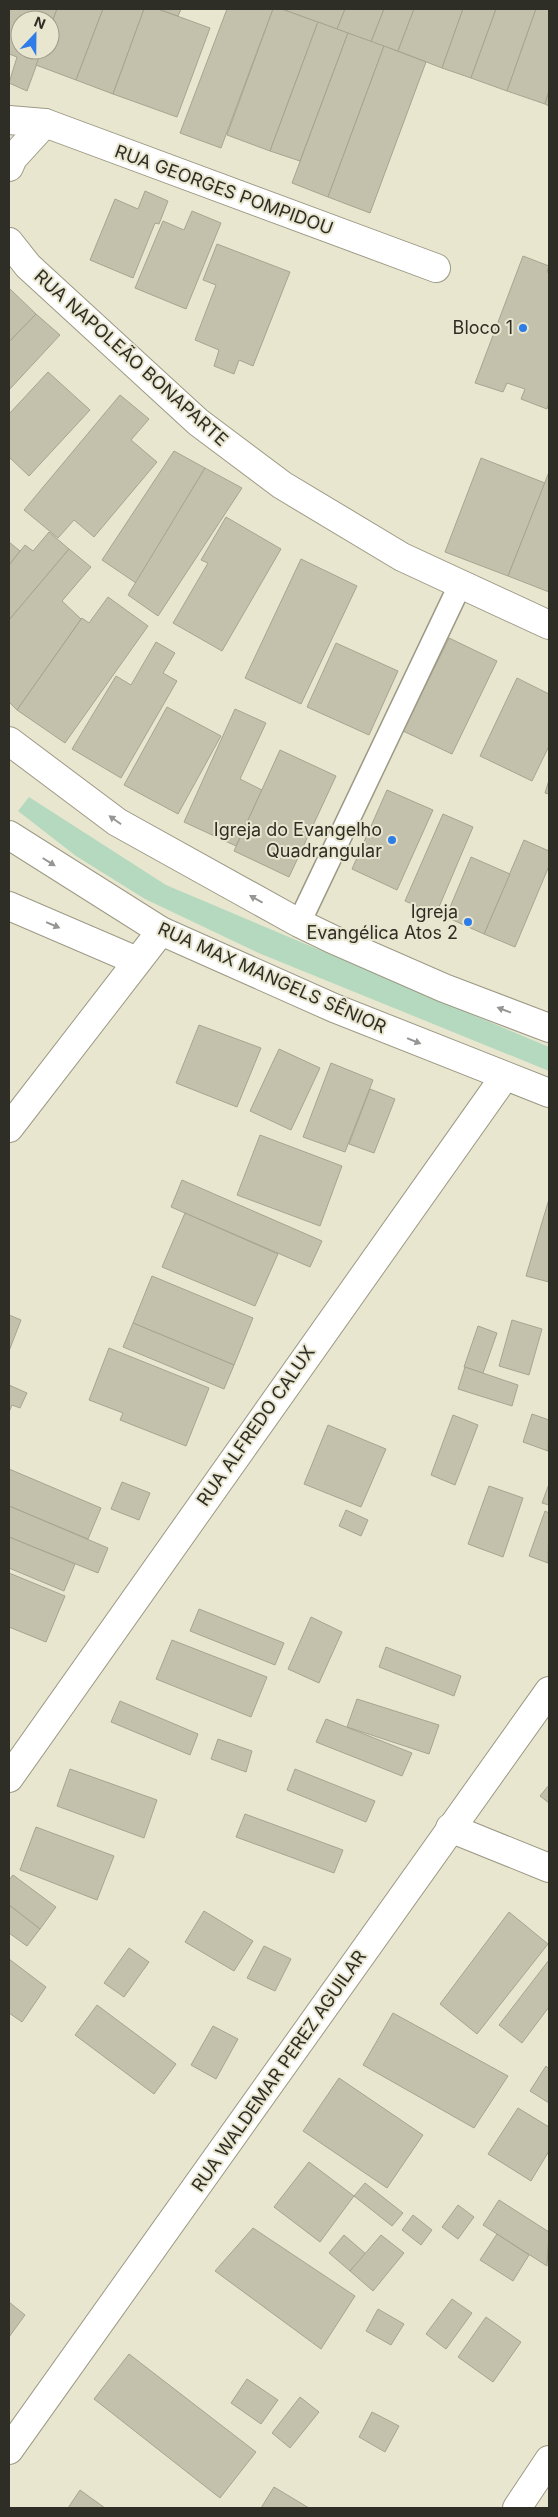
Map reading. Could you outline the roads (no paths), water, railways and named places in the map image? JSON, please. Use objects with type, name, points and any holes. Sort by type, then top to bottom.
[{"type":"street","name":"RUA GEORGES POMPIDOU","points":[[9,120],[45,123],[436,268]]},
{"type":"street","points":[[9,167],[13,158],[45,123]]},
{"type":"street","name":"RUA NAPOLEÃO BONAPARTE","points":[[9,242],[28,266],[198,422],[282,485],[402,556],[549,625]]},
{"type":"street","points":[[9,741],[118,822],[299,922],[332,939],[435,984],[549,1028]]},
{"type":"street","name":"RUA MAX MANGELS SÊNIOR","points":[[9,835],[161,931],[334,1008],[549,1093]]},
{"type":"street","points":[[9,906],[137,961]]},
{"type":"street","points":[[9,1128],[161,931]]},
{"type":"street","name":"RUA ALFREDO CALUX","points":[[9,1778],[505,1076]]},
{"type":"street","name":"RUA WALDEMAR PEREZ AGUILAR","points":[[9,2450],[549,1691]]},
{"type":"street","points":[[450,1828],[549,1868]]},
{"type":"street","points":[[517,2508],[549,2460]]},
{"type":"lane","points":[[299,922],[460,584]]},
{"type":"place","name":"Bloco 1","points":[[523,328]]},
{"type":"place","name":"Igreja do Evangelho Quadrangular","points":[[392,840]]},
{"type":"place","name":"Igreja Evangélica Atos 2","points":[[468,922]]}]
